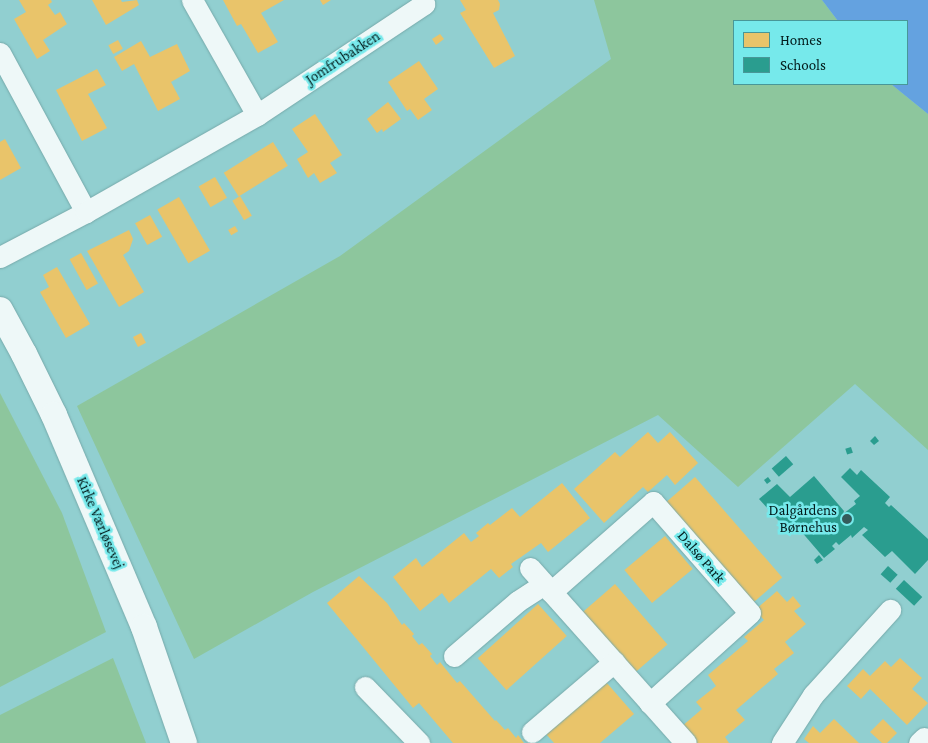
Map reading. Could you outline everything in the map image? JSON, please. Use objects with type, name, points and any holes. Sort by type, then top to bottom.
[{"type":"street","points":[[192,0],[257,115]]},
{"type":"street","name":"Jomfrubakken","points":[[0,257],[86,212],[257,115],[424,4],[422,0]]},
{"type":"street","points":[[0,53],[86,212]]},
{"type":"street","name":"Kirke Værløsevej","points":[[0,310],[54,415],[144,627],[184,743]]},
{"type":"street","name":"Dalsø Park","points":[[454,656],[518,601],[548,588],[654,502],[750,613],[650,703]]},
{"type":"street","points":[[530,568],[650,703],[679,741]]},
{"type":"street","points":[[782,743],[813,696],[890,610]]},
{"type":"street","points":[[532,732],[614,662]]},
{"type":"street","points":[[365,687],[419,743]]},
{"type":"green space","points":[[594,0],[822,0],[837,20],[733,20],[733,85],[892,85],[928,114],[928,450],[855,384],[738,487],[658,415],[313,592],[194,659],[77,406],[340,256],[611,59]]},
{"type":"green space","points":[[0,393],[62,513],[106,632],[0,687]]},
{"type":"green space","points":[[113,658],[146,743],[0,743],[0,715]]},
{"type":"water","points":[[822,0],[928,0],[928,114],[892,85],[908,85],[908,20],[837,20]]},
{"type":"building: Homes","points":[[19,0],[51,0],[52,2],[48,5],[55,15],[60,12],[67,24],[43,40],[50,51],[37,59],[14,19],[26,12]]},
{"type":"building: Homes","points":[[92,0],[121,0],[122,2],[137,0],[139,5],[106,25]]},
{"type":"building: Homes","points":[[223,0],[284,0],[261,13],[278,42],[258,53],[241,24],[237,26]]},
{"type":"building: Homes","points":[[320,0],[331,0],[323,5]]},
{"type":"building: Homes","points":[[460,0],[498,0],[500,4],[499,10],[493,13],[515,56],[494,68],[460,13],[466,10]]},
{"type":"building: Homes","points":[[440,34],[444,39],[436,45],[432,39]]},
{"type":"building: Homes","points":[[118,40],[123,49],[113,54],[108,45]]},
{"type":"building: Homes","points":[[141,41],[150,57],[177,44],[190,71],[171,82],[180,99],[158,111],[134,64],[122,71],[114,57]]},
{"type":"building: Homes","points":[[419,61],[438,89],[424,99],[432,110],[418,120],[410,109],[407,111],[388,82]]},
{"type":"building: Homes","points":[[97,69],[106,85],[88,94],[107,128],[82,141],[56,90]]},
{"type":"building: Homes","points":[[388,102],[401,119],[383,132],[382,129],[377,133],[367,119]]},
{"type":"building: Homes","points":[[315,114],[342,155],[330,163],[337,173],[320,183],[314,173],[308,178],[297,159],[308,152],[292,129]]},
{"type":"building: Homes","points":[[5,139],[21,168],[0,180],[0,142]]},
{"type":"building: Homes","points":[[273,142],[288,166],[239,196],[224,173]]},
{"type":"building: Homes","points":[[215,177],[227,198],[211,207],[199,186]]},
{"type":"building: Homes","points":[[240,196],[252,216],[244,220],[232,201]]},
{"type":"building: Homes","points":[[179,197],[210,251],[188,263],[157,210]]},
{"type":"building: Homes","points":[[150,215],[162,237],[147,245],[135,223]]},
{"type":"building: Homes","points":[[235,226],[238,231],[231,235],[228,230]]},
{"type":"building: Homes","points":[[129,230],[133,239],[129,251],[123,255],[144,292],[119,307],[87,251]]},
{"type":"building: Homes","points":[[81,253],[98,284],[87,290],[70,259]]},
{"type":"building: Homes","points":[[57,267],[90,324],[66,338],[40,292],[49,287],[43,275]]},
{"type":"building: Homes","points":[[141,333],[146,343],[138,347],[133,337]]},
{"type":"building: Homes","points":[[648,432],[658,443],[670,432],[698,463],[675,485],[667,475],[648,492],[643,487],[604,523],[574,489],[615,452],[620,457]]},
{"type":"building: Homes","points":[[695,477],[782,577],[751,604],[664,504]]},
{"type":"building: Homes","points":[[562,483],[590,518],[548,552],[541,543],[511,564],[513,567],[499,578],[491,569],[449,603],[442,593],[420,611],[393,577],[416,558],[422,567],[464,533],[471,542],[479,536],[476,533],[488,523],[490,525],[512,508],[520,517]]},
{"type":"building: Homes","points":[[665,536],[693,569],[652,603],[624,570]]},
{"type":"building: Homes","points":[[359,576],[387,603],[402,625],[404,623],[414,634],[412,636],[419,645],[422,643],[432,654],[430,656],[437,665],[440,662],[457,683],[460,681],[495,721],[505,730],[508,728],[516,738],[518,735],[524,743],[453,743],[419,703],[413,708],[327,603]]},
{"type":"building: Homes","points":[[615,584],[667,644],[635,673],[583,612]]},
{"type":"building: Homes","points":[[777,591],[787,602],[793,596],[801,606],[794,611],[806,624],[785,642],[794,653],[774,669],[778,674],[736,710],[745,720],[725,737],[729,743],[694,743],[681,727],[702,709],[696,702],[716,686],[708,675],[748,641],[744,637],[764,620],[755,610]]},
{"type":"building: Homes","points":[[538,604],[567,636],[507,690],[478,658]]},
{"type":"building: Homes","points":[[900,658],[922,678],[912,689],[928,703],[907,725],[870,689],[861,699],[847,686],[863,669],[870,676],[885,661],[891,667]]},
{"type":"building: Homes","points":[[606,682],[634,714],[600,743],[554,743],[546,734]]},
{"type":"building: Homes","points":[[834,719],[859,743],[809,743],[804,739],[813,726],[820,733]]},
{"type":"building: Homes","points":[[883,719],[897,733],[887,743],[882,743],[870,732]]},
{"type":"building: Schools","points":[[875,436],[879,441],[874,445],[870,441]]},
{"type":"building: Schools","points":[[851,447],[853,453],[847,455],[845,449]]},
{"type":"building: Schools","points":[[786,456],[793,464],[779,477],[772,468]]},
{"type":"building: Schools","points":[[850,468],[857,475],[861,470],[890,497],[885,503],[889,507],[891,505],[928,539],[928,560],[915,574],[892,551],[885,557],[862,535],[868,530],[864,527],[852,538],[851,535],[839,545],[836,542],[832,546],[835,549],[824,558],[794,523],[787,530],[759,499],[777,484],[790,497],[814,476],[844,511],[843,514],[856,504],[854,501],[860,496],[841,477]]},
{"type":"building: Schools","points":[[768,477],[771,481],[767,484],[764,480]]},
{"type":"building: Schools","points":[[819,555],[823,560],[817,564],[814,560]]},
{"type":"building: Schools","points":[[888,566],[898,575],[890,583],[881,574]]},
{"type":"building: Schools","points":[[904,580],[922,597],[914,606],[896,589]]},
{"type":"place","name":"Dalgårdens Børnehus","points":[[847,519]]}]
